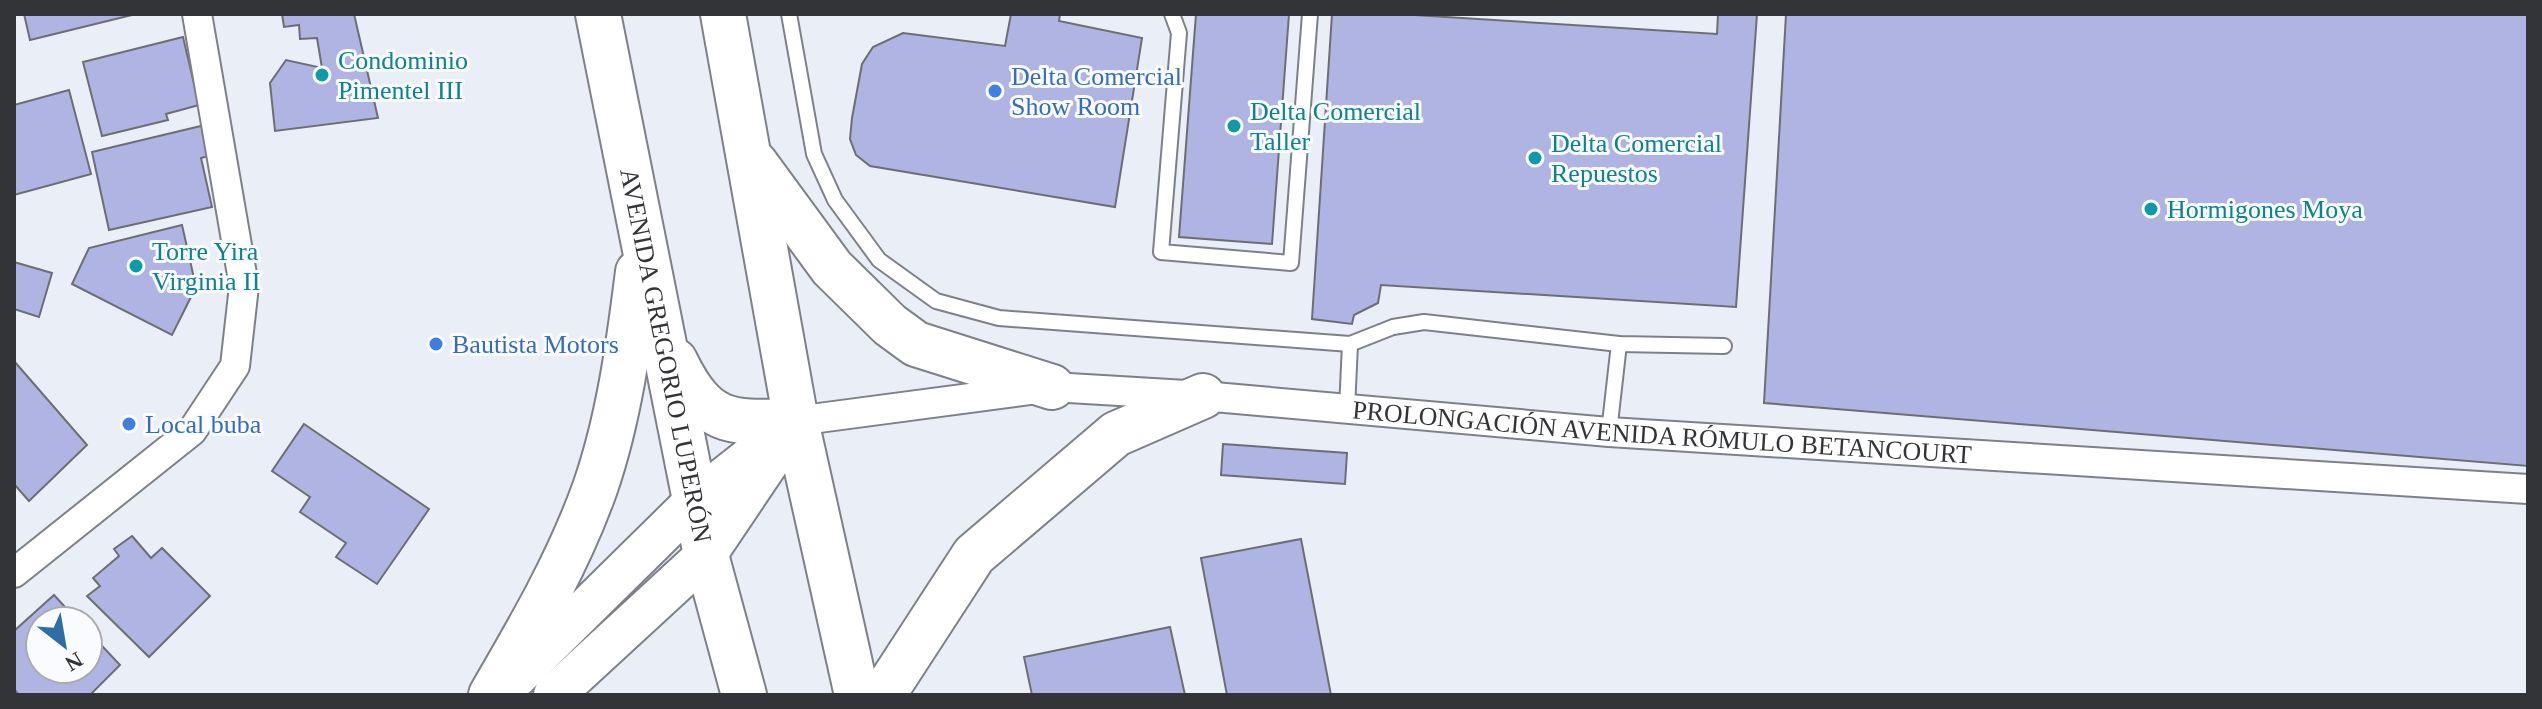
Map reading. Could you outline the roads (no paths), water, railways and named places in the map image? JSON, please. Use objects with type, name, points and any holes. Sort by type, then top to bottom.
[{"type":"main road","name":"AVENIDA GREGORIO LUPERÓN","points":[[598,14],[706,555],[744,695]]},
{"type":"main road","points":[[726,15],[796,421],[857,695]]},
{"type":"main road","points":[[751,157],[832,268],[890,325],[916,344],[1052,387]]},
{"type":"main road","points":[[491,695],[552,589],[595,486],[625,368],[643,238]]},
{"type":"main road","points":[[663,336],[686,383],[705,405],[725,419],[736,422],[796,421]]},
{"type":"main road","points":[[883,695],[974,555],[1116,434],[1203,396]]},
{"type":"main road","points":[[499,695],[697,499],[796,421]]},
{"type":"main road","points":[[554,695],[706,555],[796,421]]},
{"type":"street","points":[[14,573],[192,431],[235,366],[244,286],[222,176],[197,14]]},
{"type":"street","name":"PROLONGACIÓN AVENIDA RÓMULO BETANCOURT","points":[[796,421],[1052,387],[1203,396],[1609,432],[2528,489]]},
{"type":"lane","points":[[789,14],[814,154],[835,200],[879,260],[936,301],[999,318],[1350,344],[1393,327],[1424,322],[1619,344],[1724,346]]},
{"type":"lane","points":[[1172,14],[1179,33],[1161,252],[1291,263],[1310,14]]},
{"type":"lane","points":[[1347,409],[1350,344]]},
{"type":"lane","points":[[1609,432],[1619,344]]},
{"type":"place","name":"Condominio Pimentel III","points":[[322,75]]},
{"type":"place","name":"Delta Comercial Show Room","points":[[995,91]]},
{"type":"place","name":"Delta Comercial Taller","points":[[1234,126]]},
{"type":"place","name":"Delta Comercial Repuestos","points":[[1535,158]]},
{"type":"place","name":"Hormigones Moya","points":[[2151,209]]},
{"type":"place","name":"Torre Yira Virginia II","points":[[136,266]]},
{"type":"place","name":"Bautista Motors","points":[[436,344]]},
{"type":"place","name":"Local buba","points":[[129,424]]}]
